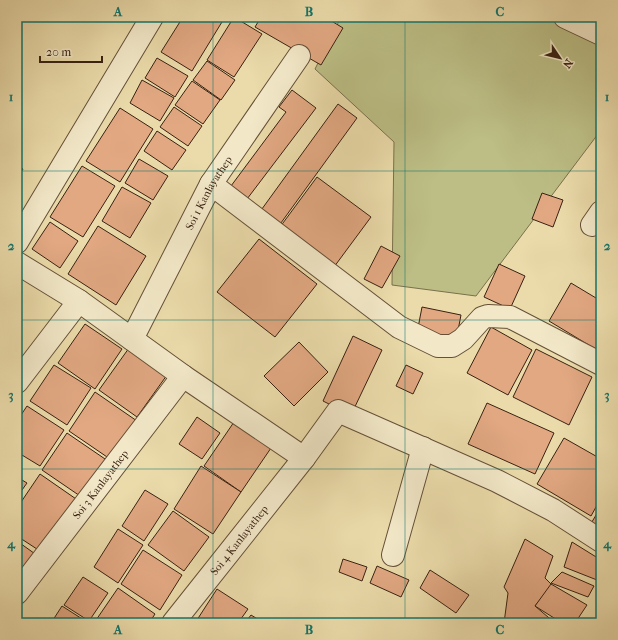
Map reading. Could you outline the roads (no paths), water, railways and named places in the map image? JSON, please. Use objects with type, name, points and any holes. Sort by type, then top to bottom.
[{"type":"street","points":[[17,242],[152,17]]},
{"type":"street","points":[[565,17],[601,34]]},
{"type":"street","name":"Soi 1 Kanlayathep","points":[[132,339],[211,184],[299,56]]},
{"type":"street","points":[[211,184],[398,327],[421,339],[438,346],[452,346],[463,339],[482,318],[488,316],[510,318],[601,364]]},
{"type":"street","points":[[17,263],[79,301],[183,376],[304,458]]},
{"type":"street","points":[[17,382],[79,301]]},
{"type":"street","name":"Soi 3 Kanlayathep","points":[[17,593],[183,376]]},
{"type":"street","name":"Soi 4 Kanlayathep","points":[[174,623],[304,458],[338,411],[423,448]]},
{"type":"street","points":[[393,555],[423,448],[497,481],[553,510],[601,540]]}]
